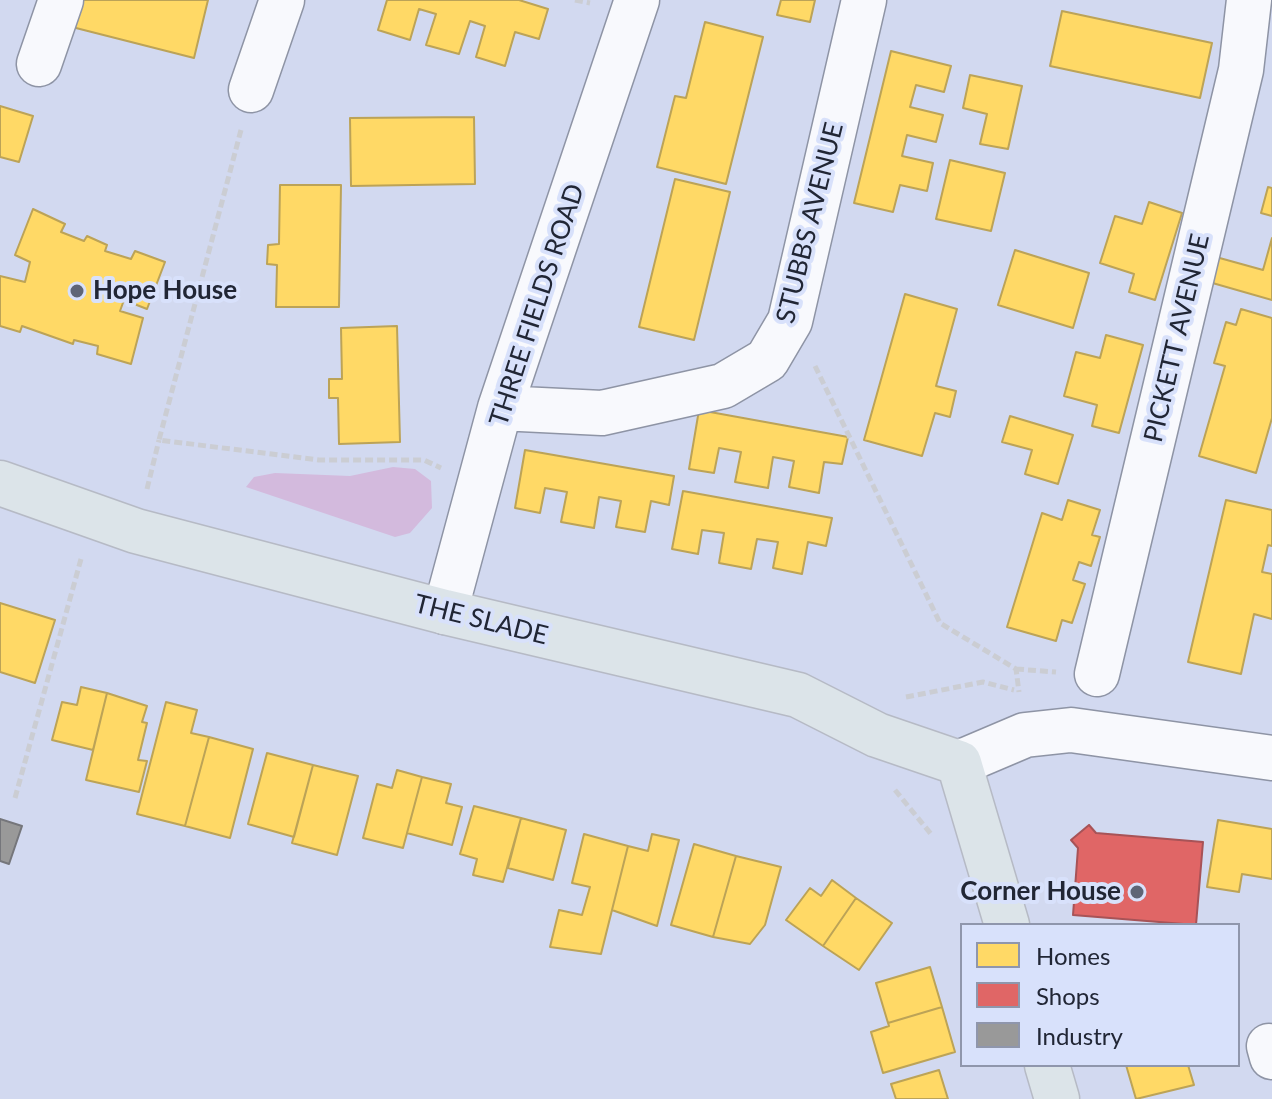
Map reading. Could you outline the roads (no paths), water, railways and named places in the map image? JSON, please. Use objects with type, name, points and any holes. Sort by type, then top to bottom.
[{"type":"main road","name":"THE SLADE","points":[[0,483],[90,515],[445,612],[798,695],[877,735],[959,763]]},
{"type":"main road","points":[[959,763],[1006,923]]},
{"type":"main road","points":[[1048,1067],[1057,1099]]},
{"type":"street","points":[[39,64],[61,0]]},
{"type":"street","points":[[251,90],[282,0]]},
{"type":"street","name":"THREE FIELDS ROAD","points":[[445,612],[481,488],[500,408],[637,0]]},
{"type":"street","name":"STUBBS AVENUE","points":[[500,408],[602,413],[723,386],[767,360],[790,321],[864,0]]},
{"type":"street","name":"PICKETT AVENUE","points":[[1097,674],[1256,73],[1249,0]]},
{"type":"street","points":[[959,763],[1025,735],[1071,730],[1272,758]]},
{"type":"place","name":"Hope House","points":[[77,291]]},
{"type":"place","name":"Corner House","points":[[1137,892]]}]
